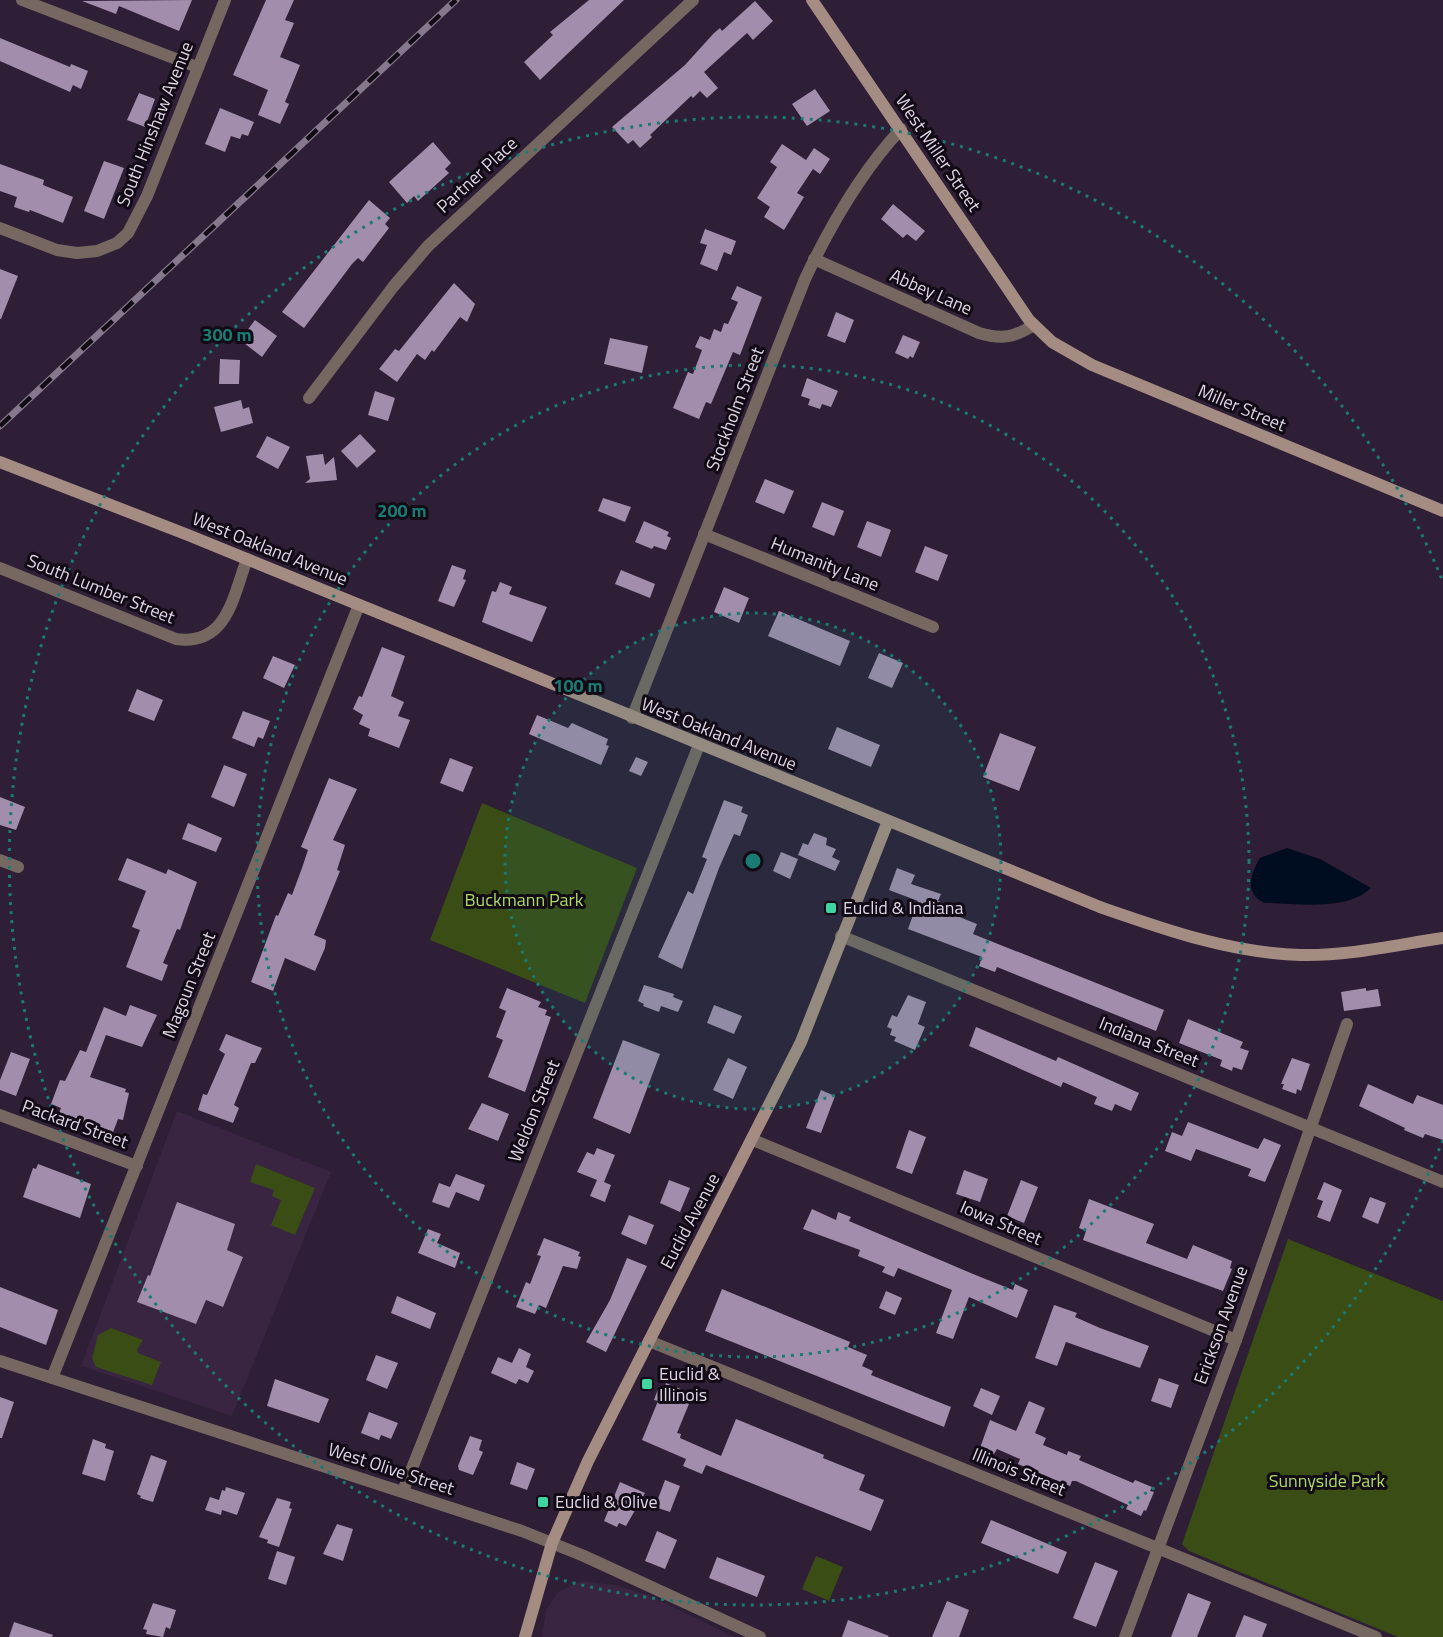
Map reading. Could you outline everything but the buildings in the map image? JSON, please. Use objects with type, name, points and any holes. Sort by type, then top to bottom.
[{"type":"street","points":[[22,0],[197,68]]},
{"type":"street","name":"South Hinshaw Avenue","points":[[0,228],[57,250],[77,253],[97,251],[117,243],[133,224],[147,196],[225,0]]},
{"type":"street","name":"Partner Place","points":[[309,398],[393,287],[428,246],[693,0]]},
{"type":"street","name":"West Miller Street","points":[[812,0],[1034,325]]},
{"type":"street","name":"Stockholm Street","points":[[632,718],[814,259],[829,230],[878,156],[901,129]]},
{"type":"street","name":"Abbey Lane","points":[[814,259],[994,338],[1008,337],[1034,325]]},
{"type":"street","name":"Miller Street","points":[[1034,325],[1052,342],[1092,365],[1443,511]]},
{"type":"street","points":[[0,456],[26,470]]},
{"type":"street","name":"West Oakland Avenue","points":[[0,462],[26,470],[247,559],[1100,907],[1184,936],[1245,950],[1302,955],[1350,953],[1443,938]]},
{"type":"street","name":"Humanity Lane","points":[[704,534],[933,627]]},
{"type":"street","name":"South Lumber Street","points":[[0,568],[176,639],[188,641],[208,635],[222,624],[247,559]]},
{"type":"street","name":"Magoun Street","points":[[52,1378],[359,605]]},
{"type":"street","name":"Weldon Street","points":[[403,1491],[699,745]]},
{"type":"street","name":"Euclid Avenue","points":[[525,1637],[552,1543],[588,1461],[801,1042],[888,821]]},
{"type":"street","points":[[0,860],[18,867]]},
{"type":"street","name":"Indiana Street","points":[[841,936],[1443,1182]]},
{"type":"street","name":"Erickson Avenue","points":[[1125,1637],[1236,1340],[1347,1024]]},
{"type":"street","name":"Packard Street","points":[[0,1116],[137,1166]]},
{"type":"street","name":"Iowa Street","points":[[753,1140],[1236,1340]]},
{"type":"street","name":"Illinois Street","points":[[648,1341],[1376,1637]]},
{"type":"street","name":"West Olive Street","points":[[0,1361],[403,1491],[552,1543],[760,1637]]},
{"type":"shaded area","points":[[177,1111],[331,1172],[232,1416],[81,1366]]},
{"type":"shaded area","points":[[581,1581],[615,1585],[648,1595],[735,1637],[542,1637],[546,1610],[558,1592]]},
{"type":"green space","name":"Buckmann Park","points":[[482,803],[637,868],[585,1003],[430,940]]},
{"type":"green space","points":[[256,1164],[315,1188],[295,1235],[271,1225],[281,1200],[272,1196],[274,1190],[250,1182]]},
{"type":"green space","name":"Sunnyside Park","points":[[1288,1239],[1443,1301],[1443,1637],[1398,1637],[1189,1551],[1182,1544]]},
{"type":"green space","points":[[111,1328],[143,1340],[137,1350],[138,1353],[161,1362],[152,1385],[96,1367],[92,1358],[98,1335]]},
{"type":"green space","points":[[816,1556],[843,1567],[829,1601],[802,1589]]},
{"type":"water","points":[[1287,848],[1320,859],[1371,888],[1360,896],[1335,903],[1306,905],[1265,903],[1254,895],[1251,884],[1254,871],[1260,858]]},
{"type":"railway","points":[[0,426],[456,0]]},
{"type":"place","name":"Euclid & Indiana","points":[[831,908]]},
{"type":"place","name":"Euclid & Illinois","points":[[647,1384]]},
{"type":"place","name":"Euclid & Olive","points":[[543,1502]]}]
